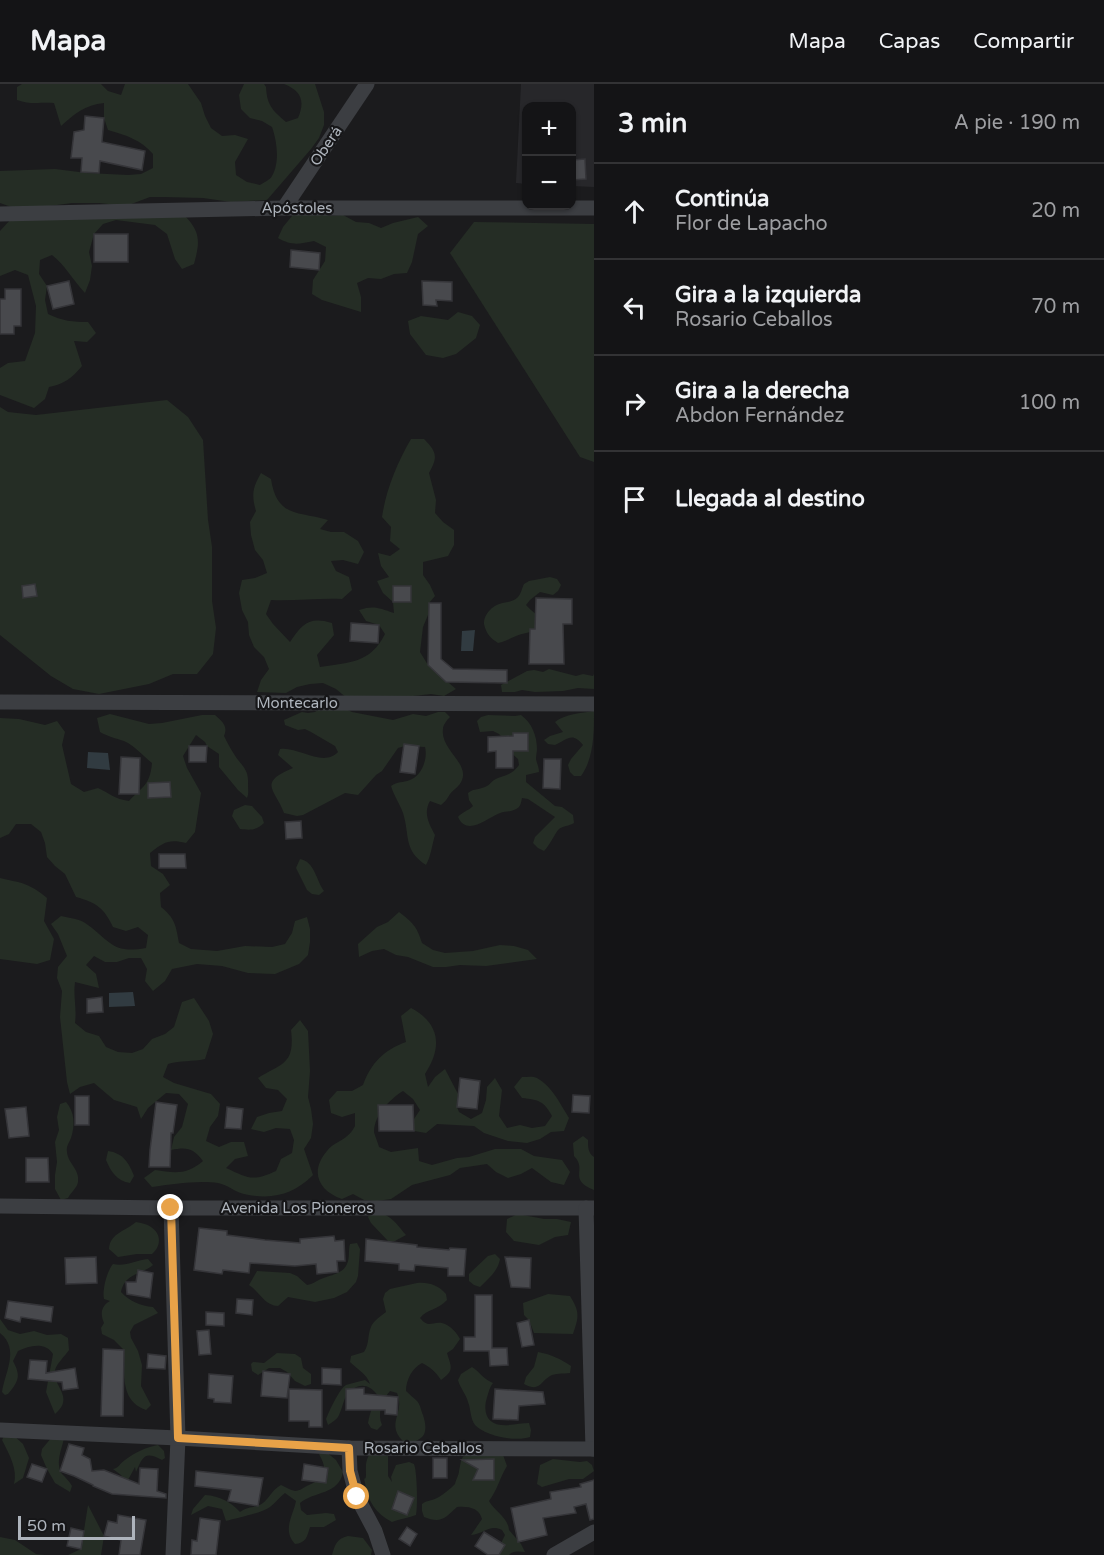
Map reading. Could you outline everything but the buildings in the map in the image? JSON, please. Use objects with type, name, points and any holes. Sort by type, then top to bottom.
[{"type":"street","name":"Oberá","points":[[284,208],[367,84]]},
{"type":"street","name":"Apóstoles","points":[[0,214],[284,208],[594,208]]},
{"type":"street","name":"Montecarlo","points":[[0,702],[594,704]]},
{"type":"street","name":"Avenida Los Pioneros","points":[[0,1206],[590,1208]]},
{"type":"street","points":[[171,1208],[178,1438],[173,1555]]},
{"type":"street","points":[[590,1208],[594,1449]]},
{"type":"street","name":"Rosario Ceballos","points":[[0,1430],[349,1448],[594,1449]]},
{"type":"street","points":[[349,1448],[350,1471],[357,1497],[375,1531],[383,1555]]},
{"type":"street","points":[[554,1555],[594,1532]]},
{"type":"shaded area","points":[[22,84],[101,84],[108,91],[121,95],[125,84],[188,84],[201,103],[211,128],[222,136],[235,135],[248,139],[235,162],[236,175],[247,182],[260,185],[270,179],[275,171],[276,145],[272,127],[250,118],[241,109],[239,95],[244,84],[264,84],[271,107],[286,122],[298,118],[301,102],[295,90],[284,84],[315,84],[324,112],[324,125],[311,149],[267,200],[231,202],[203,198],[150,197],[126,206],[72,203],[20,210],[0,203],[0,171],[55,169],[128,175],[141,174],[153,168],[153,154],[148,149],[133,139],[108,130],[104,118],[104,103],[80,111],[61,126],[54,103],[31,103],[17,100],[17,87]]},
{"type":"shaded area","points":[[521,84],[594,84],[594,187],[576,186],[576,102],[522,102],[522,184],[516,183]]},
{"type":"shaded area","points":[[320,208],[329,216],[343,215],[356,222],[369,223],[381,228],[418,217],[428,226],[418,234],[412,262],[407,273],[394,274],[381,279],[368,278],[357,283],[361,297],[361,312],[322,300],[312,294],[313,280],[325,261],[326,247],[314,241],[296,244],[278,238],[293,212]]},
{"type":"shaded area","points":[[184,215],[194,227],[198,243],[194,264],[182,269],[175,259],[167,234],[155,225],[116,220],[103,224],[94,234],[89,252],[92,266],[90,280],[85,293],[52,255],[40,260],[39,274],[47,286],[45,300],[48,314],[68,321],[88,322],[96,333],[87,342],[74,341],[82,366],[67,380],[49,387],[45,399],[34,408],[0,395],[0,368],[8,363],[25,361],[35,333],[36,306],[28,275],[15,270],[0,276],[0,231],[11,219]]},
{"type":"shaded area","points":[[474,222],[594,224],[594,462],[580,457],[450,253]]},
{"type":"shaded area","points":[[458,312],[472,316],[480,325],[476,338],[456,354],[443,358],[426,355],[410,334],[408,321],[421,316],[448,320]]},
{"type":"shaded area","points":[[167,400],[188,417],[203,440],[212,547],[212,601],[216,628],[213,654],[197,674],[173,674],[149,684],[99,694],[73,689],[51,676],[0,635],[0,407],[8,412],[36,415]]},
{"type":"shaded area","points":[[411,439],[424,439],[434,451],[435,459],[429,473],[436,500],[435,513],[454,530],[454,545],[448,556],[423,562],[423,575],[435,596],[429,603],[420,652],[428,665],[456,689],[444,696],[431,694],[348,699],[336,689],[323,683],[297,687],[286,693],[257,692],[261,680],[269,669],[249,635],[248,622],[242,610],[239,593],[242,580],[267,573],[263,560],[255,550],[250,522],[256,511],[254,491],[261,473],[271,479],[278,501],[284,507],[290,511],[328,520],[320,529],[344,532],[358,541],[364,552],[358,564],[343,560],[331,561],[336,571],[349,577],[352,590],[342,599],[271,600],[266,614],[290,642],[298,630],[307,623],[317,620],[332,623],[334,635],[317,655],[320,667],[358,660],[373,651],[385,634],[379,625],[366,621],[359,610],[377,608],[394,613],[393,602],[383,593],[377,581],[389,577],[381,566],[378,553],[390,556],[400,549],[390,541],[391,527],[382,517],[393,477]]},
{"type":"shaded area","points":[[550,577],[557,579],[561,585],[558,591],[553,595],[540,592],[526,605],[537,615],[542,628],[498,643],[491,637],[484,624],[489,611],[497,605],[515,599],[524,584],[529,581]]},
{"type":"shaded area","points":[[475,630],[473,651],[461,651],[462,631]]},
{"type":"shaded area","points":[[549,669],[576,676],[583,674],[593,676],[594,674],[594,689],[502,692],[501,685],[527,671],[543,672]]},
{"type":"shaded area","points":[[340,706],[352,712],[393,720],[413,714],[426,716],[438,712],[445,712],[450,717],[444,726],[443,736],[462,768],[463,774],[460,784],[443,804],[430,801],[428,805],[428,818],[435,835],[426,865],[410,848],[403,813],[391,786],[418,775],[425,761],[425,747],[398,748],[382,771],[358,795],[345,793],[303,815],[284,813],[273,792],[272,783],[282,773],[293,768],[278,755],[280,749],[295,750],[325,758],[338,752],[335,746],[311,732],[285,725],[284,720],[302,712],[315,712],[321,708]]},
{"type":"shaded area","points":[[594,711],[589,761],[581,776],[574,776],[568,765],[583,745],[576,738],[566,739],[555,745],[548,744],[544,740],[563,732],[555,722],[559,719]]},
{"type":"shaded area","points":[[110,714],[149,724],[215,715],[224,724],[224,736],[247,774],[247,798],[219,767],[219,754],[196,735],[183,756],[201,793],[195,832],[186,843],[167,842],[150,853],[151,866],[163,874],[170,885],[160,893],[161,907],[174,923],[179,943],[191,949],[217,951],[245,946],[272,947],[285,944],[292,933],[295,921],[307,917],[310,942],[308,955],[299,964],[275,974],[248,973],[222,966],[197,964],[172,969],[165,981],[153,991],[145,981],[147,969],[141,958],[105,962],[94,956],[86,965],[96,974],[99,988],[75,982],[75,1023],[86,1032],[99,1036],[106,1047],[118,1052],[132,1053],[143,1049],[152,1039],[165,1034],[174,1027],[182,1002],[194,998],[209,1021],[213,1034],[205,1059],[168,1064],[163,1077],[174,1083],[211,1094],[220,1104],[218,1116],[210,1127],[206,1141],[219,1147],[231,1142],[244,1142],[248,1156],[235,1159],[226,1168],[255,1178],[276,1171],[281,1159],[292,1153],[294,1140],[290,1129],[276,1128],[264,1132],[251,1129],[257,1117],[282,1111],[287,1099],[278,1090],[266,1088],[258,1078],[280,1065],[289,1056],[292,1041],[291,1030],[300,1020],[308,1031],[310,1071],[308,1097],[313,1124],[311,1138],[304,1149],[313,1175],[298,1187],[282,1194],[254,1196],[211,1182],[152,1187],[144,1178],[155,1170],[186,1171],[203,1161],[196,1153],[189,1150],[171,1150],[174,1137],[182,1127],[188,1104],[179,1094],[166,1093],[148,1108],[141,1119],[137,1107],[114,1100],[94,1083],[80,1087],[70,1094],[60,1017],[62,991],[57,978],[58,967],[67,956],[51,924],[61,916],[79,920],[113,945],[126,949],[146,948],[148,935],[138,927],[126,931],[113,927],[99,907],[76,897],[65,874],[47,857],[41,832],[31,824],[16,824],[9,834],[0,838],[0,718],[19,719],[45,725],[57,721],[65,732],[62,745],[71,784],[84,792],[98,788],[116,798],[129,801],[148,781],[152,763],[128,743],[100,732],[97,718]]},
{"type":"shaded area","points":[[488,715],[521,715],[528,722],[536,739],[536,759],[539,772],[526,775],[526,782],[555,806],[562,807],[573,815],[574,823],[559,829],[544,851],[533,843],[535,837],[555,817],[528,799],[522,798],[521,804],[515,810],[500,813],[472,826],[462,823],[458,817],[473,806],[468,793],[488,786],[519,765],[518,759],[508,750],[504,739],[499,734],[493,731],[480,732],[477,721]]},
{"type":"shaded area","points":[[88,752],[108,753],[110,770],[87,768]]},
{"type":"shaded area","points":[[245,805],[252,806],[262,817],[264,823],[253,829],[240,829],[232,816],[234,810]]},
{"type":"shaded area","points":[[300,859],[309,864],[315,872],[324,891],[319,895],[307,890],[296,868]]},
{"type":"shaded area","points":[[0,878],[25,884],[47,898],[44,921],[54,939],[50,960],[37,964],[0,959]]},
{"type":"shaded area","points":[[399,912],[414,925],[422,943],[433,950],[445,953],[473,951],[500,945],[514,946],[528,950],[537,959],[486,966],[433,967],[384,949],[359,957],[358,944]]},
{"type":"shaded area","points":[[133,992],[135,1006],[109,1007],[109,993]]},
{"type":"shaded area","points":[[411,1008],[428,1021],[436,1037],[434,1055],[425,1074],[428,1087],[445,1069],[458,1094],[459,1112],[471,1119],[482,1113],[487,1087],[495,1078],[502,1090],[499,1116],[507,1128],[520,1125],[532,1128],[545,1126],[552,1116],[546,1107],[537,1101],[522,1098],[514,1087],[522,1077],[532,1077],[547,1086],[569,1118],[564,1131],[551,1132],[527,1143],[508,1141],[484,1133],[474,1126],[437,1124],[426,1133],[414,1131],[412,1122],[420,1110],[413,1099],[403,1091],[388,1103],[377,1120],[374,1132],[379,1147],[391,1152],[418,1148],[419,1161],[432,1165],[495,1149],[521,1149],[534,1156],[562,1160],[570,1172],[564,1185],[551,1182],[532,1168],[508,1178],[487,1164],[460,1168],[450,1175],[412,1185],[391,1199],[377,1201],[364,1200],[353,1194],[342,1199],[334,1196],[322,1186],[318,1173],[322,1159],[329,1149],[347,1136],[355,1126],[355,1113],[342,1117],[331,1113],[329,1100],[337,1091],[352,1091],[363,1085],[379,1058],[406,1042],[401,1016]]},
{"type":"shaded area","points":[[66,1102],[73,1115],[74,1124],[67,1152],[77,1174],[78,1182],[68,1198],[61,1200],[55,1189],[57,1162],[55,1142],[59,1130],[57,1117],[60,1104]]},
{"type":"shaded area","points":[[583,1136],[588,1140],[589,1152],[594,1157],[594,1190],[581,1182],[578,1161],[574,1156],[573,1143]]},
{"type":"shaded area","points":[[108,1151],[122,1156],[128,1163],[134,1176],[130,1183],[121,1180],[112,1172],[106,1160]]},
{"type":"shaded area","points":[[371,1211],[388,1216],[406,1235],[389,1242],[371,1223],[368,1217]]},
{"type":"shaded area","points":[[518,1214],[571,1222],[568,1235],[555,1237],[539,1245],[514,1241],[506,1232],[507,1219]]},
{"type":"shaded area","points":[[136,1222],[148,1225],[155,1230],[159,1237],[157,1248],[152,1254],[118,1257],[109,1249],[112,1239]]},
{"type":"shaded area","points":[[357,1243],[360,1249],[356,1282],[347,1292],[334,1298],[315,1302],[288,1297],[278,1306],[266,1301],[249,1285],[257,1271],[290,1273],[307,1285],[311,1284],[343,1270],[348,1262],[350,1244]]},
{"type":"shaded area","points":[[495,1254],[500,1259],[490,1277],[480,1287],[469,1281],[469,1274],[488,1256]]},
{"type":"shaded area","points":[[148,1259],[153,1265],[126,1281],[121,1292],[144,1306],[153,1307],[158,1313],[134,1325],[130,1332],[142,1365],[141,1386],[151,1405],[146,1410],[131,1400],[127,1393],[124,1376],[124,1350],[114,1340],[102,1334],[101,1328],[104,1323],[102,1310],[110,1301],[104,1299],[104,1295],[106,1281],[113,1264],[122,1265]]},
{"type":"shaded area","points":[[417,1283],[436,1286],[446,1294],[447,1300],[420,1318],[428,1324],[445,1324],[460,1339],[447,1353],[451,1368],[441,1380],[433,1370],[422,1363],[415,1368],[408,1379],[406,1391],[420,1407],[425,1422],[424,1435],[406,1444],[399,1437],[395,1425],[399,1400],[397,1393],[390,1391],[381,1407],[382,1425],[377,1430],[371,1428],[368,1423],[378,1396],[366,1386],[354,1389],[346,1396],[338,1417],[328,1425],[326,1419],[343,1387],[365,1380],[370,1384],[364,1374],[350,1362],[351,1356],[364,1352],[372,1325],[386,1312],[383,1299],[385,1293],[390,1289]]},
{"type":"shaded area","points":[[548,1294],[570,1296],[578,1315],[573,1334],[534,1333],[529,1320],[524,1315],[523,1303]]},
{"type":"shaded area","points":[[0,1319],[8,1330],[20,1334],[34,1331],[47,1335],[61,1334],[68,1338],[69,1350],[55,1370],[63,1402],[55,1414],[46,1392],[53,1354],[42,1346],[28,1347],[18,1351],[13,1361],[18,1375],[17,1382],[8,1394],[5,1395],[2,1392],[10,1353],[6,1339],[0,1333]]},
{"type":"shaded area","points":[[538,1352],[551,1355],[567,1363],[571,1366],[570,1373],[552,1375],[536,1387],[524,1384],[526,1377],[534,1367]]},
{"type":"shaded area","points":[[277,1353],[295,1354],[301,1358],[303,1368],[311,1374],[311,1384],[305,1386],[295,1381],[280,1368],[269,1368],[258,1375],[252,1371],[253,1362],[264,1363]]},
{"type":"shaded area","points":[[472,1367],[493,1383],[485,1405],[490,1421],[500,1425],[529,1423],[530,1437],[517,1439],[501,1437],[475,1425],[458,1380],[461,1374]]},
{"type":"shaded area","points":[[5,1434],[13,1435],[23,1444],[29,1458],[23,1478],[14,1484],[14,1467],[2,1440]]},
{"type":"shaded area","points":[[52,1437],[64,1438],[59,1465],[62,1474],[72,1486],[70,1492],[55,1483],[41,1455],[42,1449]]},
{"type":"shaded area","points":[[158,1445],[164,1451],[165,1458],[162,1460],[152,1456],[145,1457],[136,1472],[135,1467],[128,1480],[113,1469],[136,1453]]},
{"type":"shaded area","points":[[325,1451],[336,1460],[343,1472],[341,1479],[331,1489],[300,1503],[301,1510],[307,1515],[334,1514],[336,1520],[324,1527],[310,1527],[307,1537],[302,1542],[295,1544],[291,1539],[289,1523],[296,1501],[285,1493],[266,1509],[226,1521],[222,1509],[208,1506],[191,1515],[193,1509],[205,1495],[225,1500],[240,1512],[263,1503],[281,1485],[295,1491],[300,1490],[315,1482],[324,1473],[324,1465],[319,1454]]},
{"type":"shaded area","points":[[502,1452],[507,1466],[489,1501],[504,1518],[509,1530],[525,1552],[515,1552],[509,1555],[497,1555],[505,1535],[502,1530],[494,1528],[471,1535],[482,1519],[479,1512],[473,1508],[457,1507],[439,1520],[424,1517],[422,1511],[422,1504],[439,1497],[455,1484],[461,1460],[465,1454]]},
{"type":"shaded area","points":[[369,1455],[388,1456],[388,1476],[392,1482],[391,1477],[396,1465],[409,1462],[414,1464],[417,1489],[416,1515],[392,1522],[373,1506],[364,1480]]},
{"type":"shaded area","points":[[553,1459],[587,1461],[592,1465],[594,1471],[583,1479],[569,1479],[542,1487],[537,1484],[540,1465]]},
{"type":"shaded area","points":[[88,1505],[104,1536],[101,1555],[68,1555],[81,1549]]},
{"type":"shaded area","points":[[348,1536],[363,1538],[372,1550],[371,1555],[332,1555],[338,1541]]},
{"type":"shaded area","points":[[0,1537],[15,1540],[36,1554],[45,1555],[0,1555]]},
{"type":"route","points":[[171,1208],[178,1438],[349,1448],[350,1471],[357,1497]]}]
